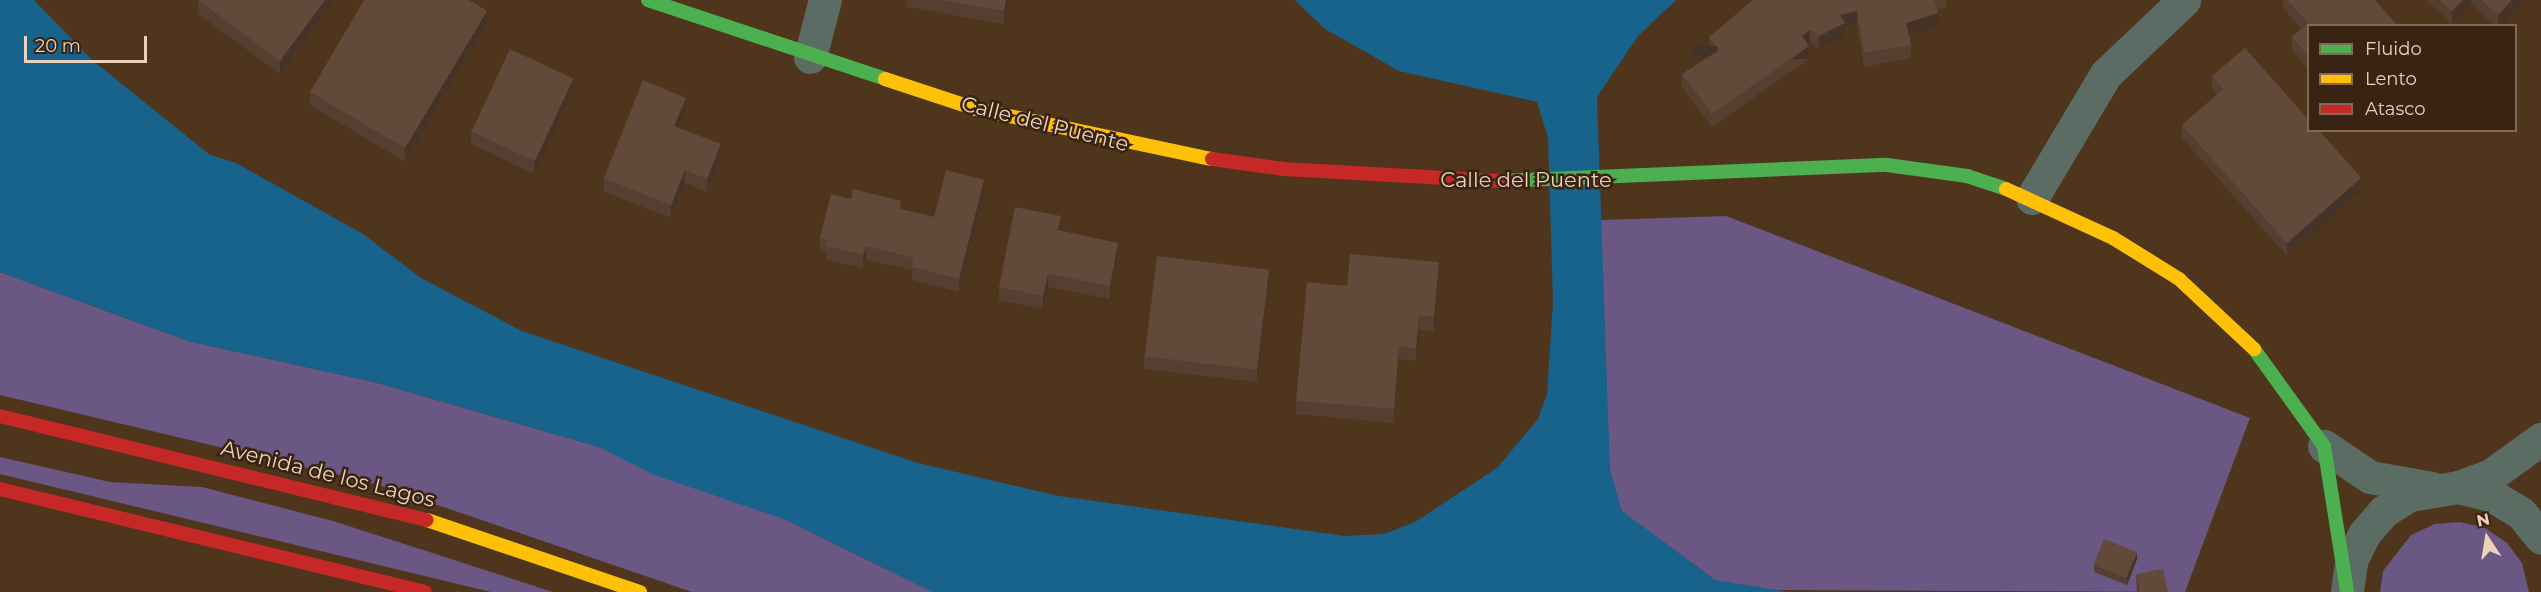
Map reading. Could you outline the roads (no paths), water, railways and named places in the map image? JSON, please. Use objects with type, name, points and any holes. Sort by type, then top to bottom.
[{"type":"street","name":"Calle del Puente","points":[[648,0],[810,57],[976,109],[1153,150],[1284,169],[1536,183],[1887,165],[1967,176],[2032,198],[2113,238],[2179,279],[2252,347],[2324,446],[2370,477],[2492,495],[2521,513],[2541,538]]},
{"type":"street","points":[[810,57],[825,0]]},
{"type":"street","points":[[2032,198],[2106,74],[2184,0]]},
{"type":"street","name":"Avenida de los Lagos","points":[[0,416],[385,506],[640,592]]},
{"type":"street","points":[[2347,592],[2351,561],[2384,511],[2410,495],[2449,488],[2491,475],[2541,439]]},
{"type":"street","name":"Calle del Puente","points":[[2324,446],[2347,592]]},
{"type":"street","points":[[0,489],[425,592]]},
{"type":"street","points":[[0,496],[45,499]]},
{"type":"water","points":[[0,0],[34,0],[92,60],[210,155],[236,163],[363,234],[421,278],[522,331],[918,463],[1059,496],[1345,536],[1384,534],[1415,522],[1497,468],[1538,419],[1547,394],[1553,302],[1548,138],[1537,102],[1399,71],[1325,29],[1295,0],[1676,0],[1638,36],[1597,97],[1610,471],[1622,511],[1715,580],[1789,592],[933,592],[784,519],[654,475],[599,447],[378,383],[188,341],[0,272]]}]
